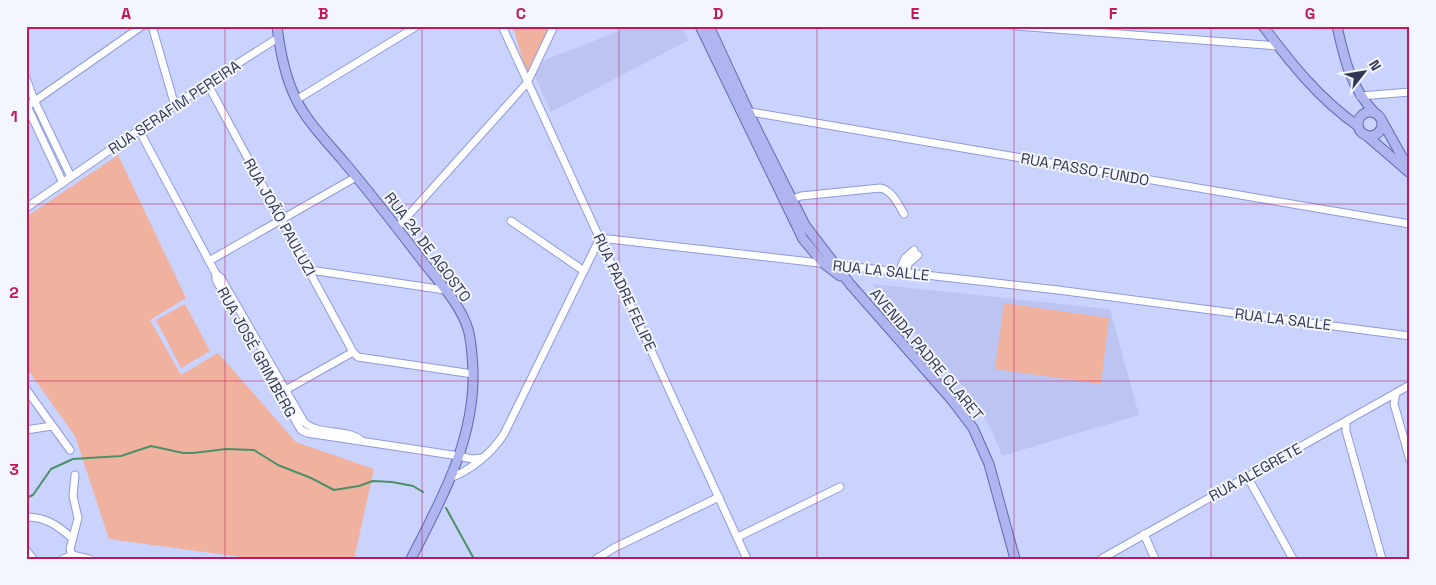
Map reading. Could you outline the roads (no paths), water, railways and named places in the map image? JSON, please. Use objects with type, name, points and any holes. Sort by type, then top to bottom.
[{"type":"main road","name":"RUA 24 DE AGOSTO","points":[[277,26],[287,77],[296,100],[314,126],[445,290],[462,314],[468,329],[472,346],[473,374],[470,416],[459,456],[450,478],[411,559]]},
{"type":"main road","name":"AVENIDA PADRE CLARET","points":[[700,26],[813,237],[850,284],[951,398],[973,428],[989,464],[1016,559]]},
{"type":"main road","name":"AVENIDA PADRE CLARET","points":[[708,26],[736,94]]},
{"type":"main road","points":[[1263,26],[1316,91],[1343,116],[1360,119]]},
{"type":"main road","points":[[1337,26],[1353,81],[1361,98],[1378,114],[1410,172]]},
{"type":"main road","points":[[1361,98],[1360,130],[1391,158],[1410,172]]},
{"type":"main road","points":[[1360,119],[1366,112],[1374,112]]},
{"type":"main road","name":"AVENIDA PADRE CLARET","points":[[749,115],[803,238],[823,264],[850,284]]},
{"type":"main road","points":[[1365,135],[1373,136],[1380,132],[1382,121]]},
{"type":"main road","points":[[1391,158],[1398,154],[1399,151]]},
{"type":"street","points":[[28,104],[142,26]]},
{"type":"street","points":[[152,26],[175,106]]},
{"type":"street","points":[[296,100],[417,26]]},
{"type":"street","name":"RUA PADRE FELIPE","points":[[502,26],[747,559]]},
{"type":"street","points":[[397,228],[527,82],[554,26]]},
{"type":"street","points":[[1015,26],[1278,46]]},
{"type":"street","name":"RUA SERAFIM PEREIRA","points":[[26,208],[207,83],[278,38]]},
{"type":"street","points":[[26,78],[28,104],[62,183]]},
{"type":"street","name":"RUA JOÃO PAULUZI","points":[[207,83],[353,352]]},
{"type":"street","points":[[1361,98],[1410,92]]},
{"type":"street","points":[[28,104],[71,177]]},
{"type":"street","name":"RUA PASSO FUNDO","points":[[749,115],[1410,224]]},
{"type":"street","name":"RUA JOSÉ GRIMBERG","points":[[139,130],[216,274],[221,278],[302,426],[317,435],[459,456]]},
{"type":"street","points":[[209,261],[356,177]]},
{"type":"street","points":[[792,199],[800,196],[880,188],[887,189],[904,214]]},
{"type":"street","points":[[511,221],[584,271]]},
{"type":"street","points":[[450,478],[461,474],[475,465],[494,447],[504,434],[600,238]]},
{"type":"street","name":"RUA LA SALLE","points":[[600,238],[1058,290],[1410,336]]},
{"type":"street","points":[[902,272],[904,258],[916,253]]},
{"type":"street","points":[[310,270],[445,290]]},
{"type":"street","points":[[283,391],[353,352],[358,357],[473,374]]},
{"type":"street","name":"RUA ALEGRETE","points":[[1100,559],[1410,385]]},
{"type":"street","points":[[26,389],[70,450]]},
{"type":"street","points":[[1396,393],[1394,404],[1410,460]]},
{"type":"street","points":[[1346,422],[1346,431],[1382,559]]},
{"type":"street","points":[[26,430],[52,426]]},
{"type":"street","points":[[459,456],[472,459],[482,458]]},
{"type":"street","points":[[72,555],[70,549],[78,518],[73,496],[75,476]]},
{"type":"street","points":[[1247,476],[1292,559]]},
{"type":"street","points":[[738,537],[840,487]]},
{"type":"street","points":[[596,559],[614,548],[719,497]]},
{"type":"street","points":[[26,516],[40,517],[51,521],[72,538]]},
{"type":"street","points":[[1144,534],[1155,559]]},
{"type":"street","points":[[26,550],[32,559]]},
{"type":"street","points":[[63,559],[72,555],[89,559]]},
{"type":"waterway","points":[[26,498],[33,495],[51,469],[73,459],[121,456],[151,446],[183,453],[226,449],[254,450],[278,465],[311,478],[334,490],[359,486],[373,481],[413,486],[423,492]]},
{"type":"waterway","points":[[446,508],[474,559]]}]
